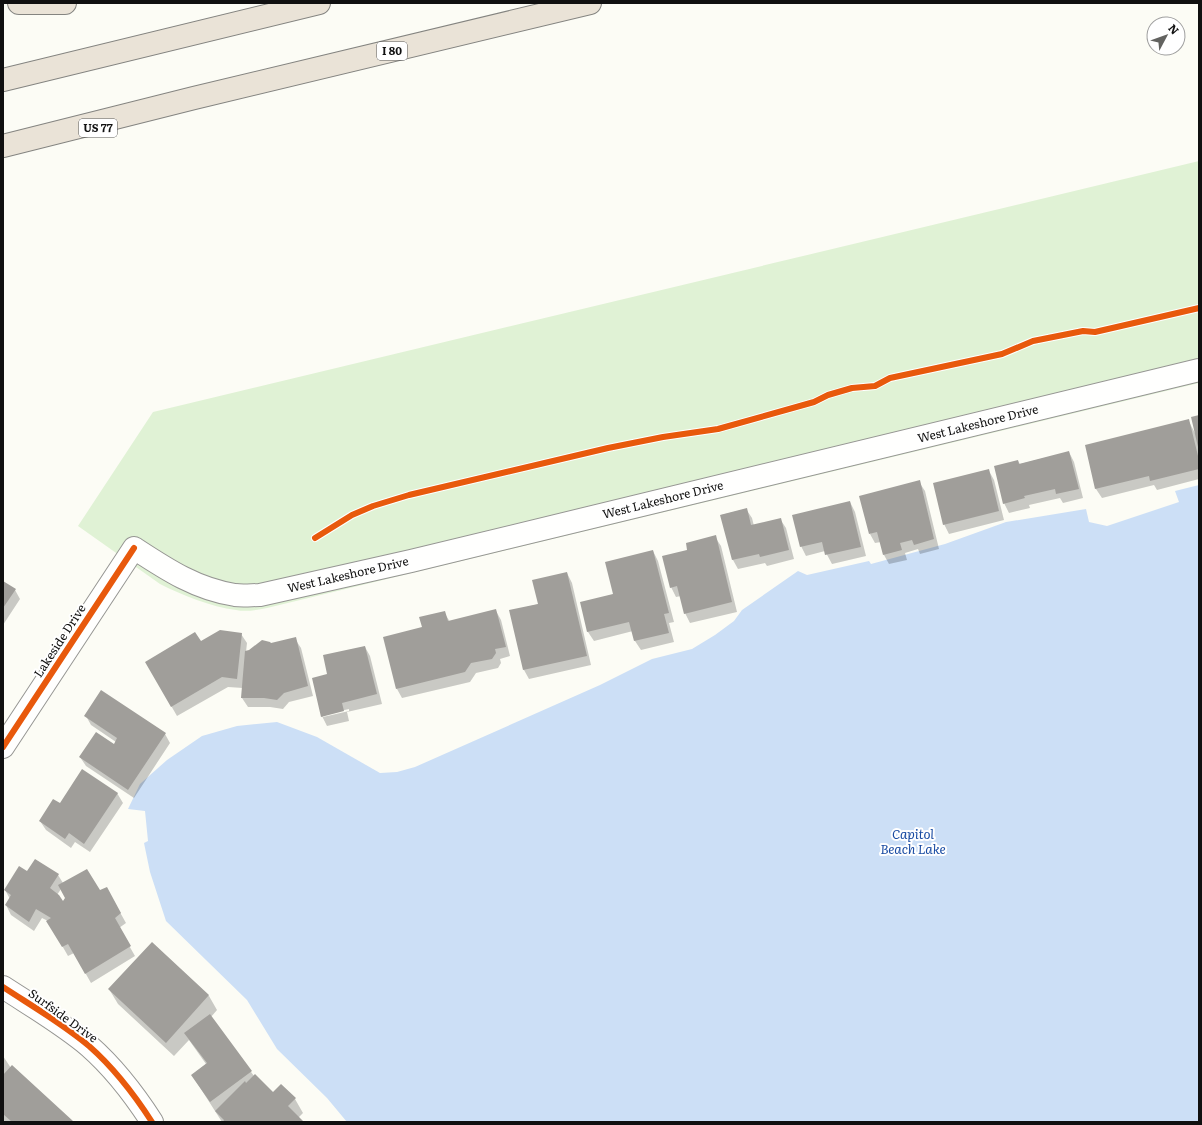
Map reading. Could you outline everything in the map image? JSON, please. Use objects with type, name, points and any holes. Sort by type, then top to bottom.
[{"type":"highway","points":[[20,3],[65,3]]},
{"type":"highway","points":[[3,80],[319,3]]},
{"type":"highway","name":"I 80","points":[[3,146],[194,98],[590,3]]},
{"type":"highway","name":"US 77","points":[[3,158],[194,98]]},
{"type":"street","name":"West Lakeshore Drive","points":[[134,548],[182,578],[206,587],[235,595],[260,595],[426,557],[1199,370]]},
{"type":"street","name":"Lakeside Drive","points":[[3,747],[134,548]]},
{"type":"street","name":"Surfside Drive","points":[[3,987],[55,1020],[89,1046],[114,1071],[137,1099],[152,1122]]},
{"type":"green space","points":[[1199,161],[1199,383],[267,608],[248,611],[226,608],[197,600],[160,584],[78,526],[153,412]]},
{"type":"water","name":"Capitol Beach Lake","points":[[1199,485],[1199,1122],[347,1122],[327,1098],[277,1049],[247,1000],[166,921],[150,872],[144,843],[148,841],[145,811],[128,809],[140,784],[167,760],[202,736],[237,726],[277,722],[317,737],[380,773],[397,772],[415,767],[600,685],[652,659],[692,649],[715,635],[734,621],[742,610],[798,571],[807,575],[869,561],[871,564],[945,544],[1006,522],[1086,509],[1089,522],[1107,526],[1179,502],[1175,491]]},
{"type":"building","points":[[1199,415],[1199,447],[1198,447],[1191,417]]},
{"type":"building","points":[[1189,419],[1199,460],[1199,469],[1150,481],[1149,476],[1095,489],[1085,445]]},
{"type":"building","points":[[1069,451],[1079,489],[1056,494],[1055,489],[1024,496],[1025,498],[1003,504],[994,466],[1018,460],[1019,464]]},
{"type":"building","points":[[989,469],[999,511],[943,525],[933,483]]},
{"type":"building","points":[[920,480],[934,539],[914,545],[912,540],[900,543],[902,550],[883,555],[877,532],[869,534],[859,496]]},
{"type":"building","points":[[850,501],[861,547],[825,555],[822,542],[800,547],[792,515]]},
{"type":"building","points":[[747,508],[751,525],[781,518],[789,550],[760,557],[759,554],[732,560],[720,515]]},
{"type":"building","points":[[716,535],[732,602],[684,614],[677,586],[670,588],[662,556],[687,550],[686,543]]},
{"type":"building","points":[[653,550],[669,613],[664,614],[669,633],[634,641],[629,622],[587,632],[580,602],[613,594],[605,562]]},
{"type":"building","points":[[567,572],[587,656],[523,670],[509,610],[538,604],[532,580]]},
{"type":"building","points":[[3,581],[16,589],[3,608]]},
{"type":"building","points":[[496,609],[506,647],[495,649],[496,653],[492,659],[471,663],[465,672],[396,689],[383,637],[422,627],[419,617],[445,611],[448,621]]},
{"type":"building","points":[[220,630],[242,633],[237,679],[222,677],[171,707],[145,662],[195,632],[201,641]]},
{"type":"building","points":[[296,637],[308,686],[284,693],[277,700],[264,698],[241,698],[245,651],[249,650],[262,640],[271,643]]},
{"type":"building","points":[[365,646],[377,694],[342,703],[344,711],[321,717],[312,678],[327,674],[323,655]]},
{"type":"building","points":[[101,690],[166,733],[128,790],[79,757],[96,732],[114,744],[117,738],[84,716]]},
{"type":"building","points":[[82,769],[118,793],[84,844],[69,833],[65,839],[39,821],[53,799],[60,803]]},
{"type":"building","points":[[35,859],[59,874],[50,888],[59,895],[63,901],[65,898],[58,885],[87,869],[100,890],[107,887],[121,913],[115,918],[131,946],[85,974],[68,944],[62,947],[46,921],[51,918],[36,909],[29,922],[5,905],[11,895],[4,890],[19,866],[27,871]]},
{"type":"building","points":[[152,942],[209,995],[166,1043],[108,989]]},
{"type":"building","points":[[210,1014],[252,1071],[210,1102],[191,1075],[207,1063],[184,1033]]},
{"type":"building","points":[[12,1065],[73,1121],[12,1122],[3,1114],[3,1075]]},
{"type":"building","points":[[255,1074],[273,1092],[281,1084],[296,1098],[288,1106],[304,1122],[223,1122],[224,1120],[215,1111],[245,1081],[246,1083]]},
{"type":"cycle path","points":[[315,538],[352,515],[373,506],[409,495],[608,448],[663,437],[718,429],[814,402],[828,395],[852,388],[875,386],[890,378],[1002,354],[1033,341],[1083,331],[1095,332],[1199,308]]},
{"type":"cycle path","points":[[3,747],[134,548]]},
{"type":"cycle path","points":[[3,987],[58,1023],[89,1046],[107,1063],[123,1082],[152,1122]]}]
